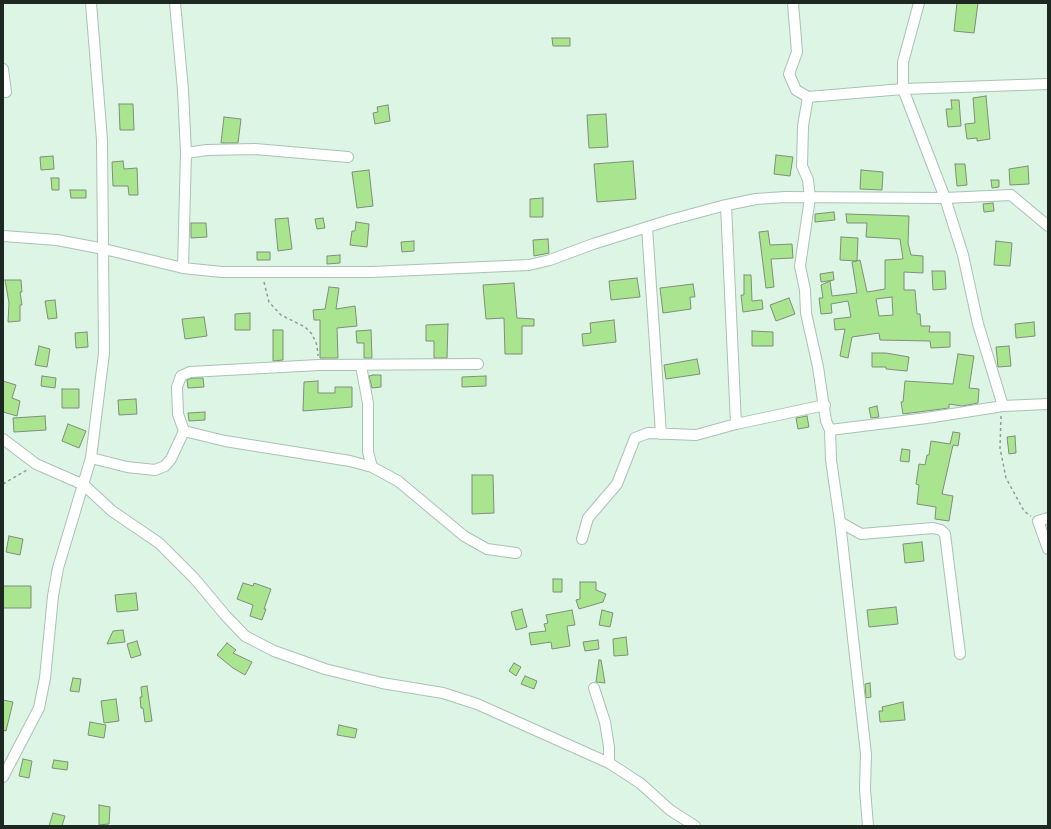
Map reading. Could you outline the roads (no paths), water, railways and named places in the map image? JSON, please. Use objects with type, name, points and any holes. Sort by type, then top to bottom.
[{"type":"street","points":[[3,777],[39,708],[45,678],[52,596],[58,568],[91,458],[104,353],[104,249],[101,115],[91,3]]},
{"type":"street","points":[[175,3],[183,90],[186,153],[183,268]]},
{"type":"street","points":[[793,3],[796,52],[789,74],[796,90],[808,97],[903,89],[1048,84]]},
{"type":"street","points":[[919,3],[903,62],[903,89],[945,198],[963,255],[978,324],[1003,406]]},
{"type":"street","points":[[3,69],[6,92]]},
{"type":"street","points":[[808,97],[803,126],[802,166],[808,180],[810,198],[800,266],[805,290],[806,314],[825,405],[826,421],[830,430],[831,460],[840,522],[866,754],[865,789],[868,826]]},
{"type":"street","points":[[186,153],[207,150],[255,150],[348,157]]},
{"type":"street","points":[[3,236],[57,240],[104,249],[183,268],[222,272],[371,272],[529,265],[550,260],[647,227],[726,205],[756,199],[945,198],[1011,195],[1048,226]]},
{"type":"street","points":[[726,205],[736,424]]},
{"type":"street","points":[[647,227],[661,434]]},
{"type":"street","points":[[91,458],[127,467],[155,470],[165,466],[172,458],[184,431],[178,414],[177,386],[181,376],[190,372],[319,365],[361,366],[478,364]]},
{"type":"street","points":[[361,366],[368,403],[368,452],[372,467]]},
{"type":"street","points":[[830,430],[927,418],[1003,406],[1048,404]]},
{"type":"street","points":[[582,539],[588,518],[617,484],[635,438],[648,433],[696,436],[736,424],[825,405]]},
{"type":"street","points":[[184,431],[225,440],[350,461],[372,467],[398,481],[464,536],[487,549],[516,553]]},
{"type":"street","points":[[3,439],[36,464],[84,485],[112,511],[158,543],[194,578],[245,636],[274,651],[326,669],[382,683],[443,693],[470,702],[609,763],[640,783],[670,810],[695,826]]},
{"type":"street","points":[[1043,520],[1048,549]]},
{"type":"street","points":[[840,522],[861,534],[933,528],[941,530],[945,534],[960,654]]},
{"type":"street","points":[[594,688],[606,722],[609,763]]}]
